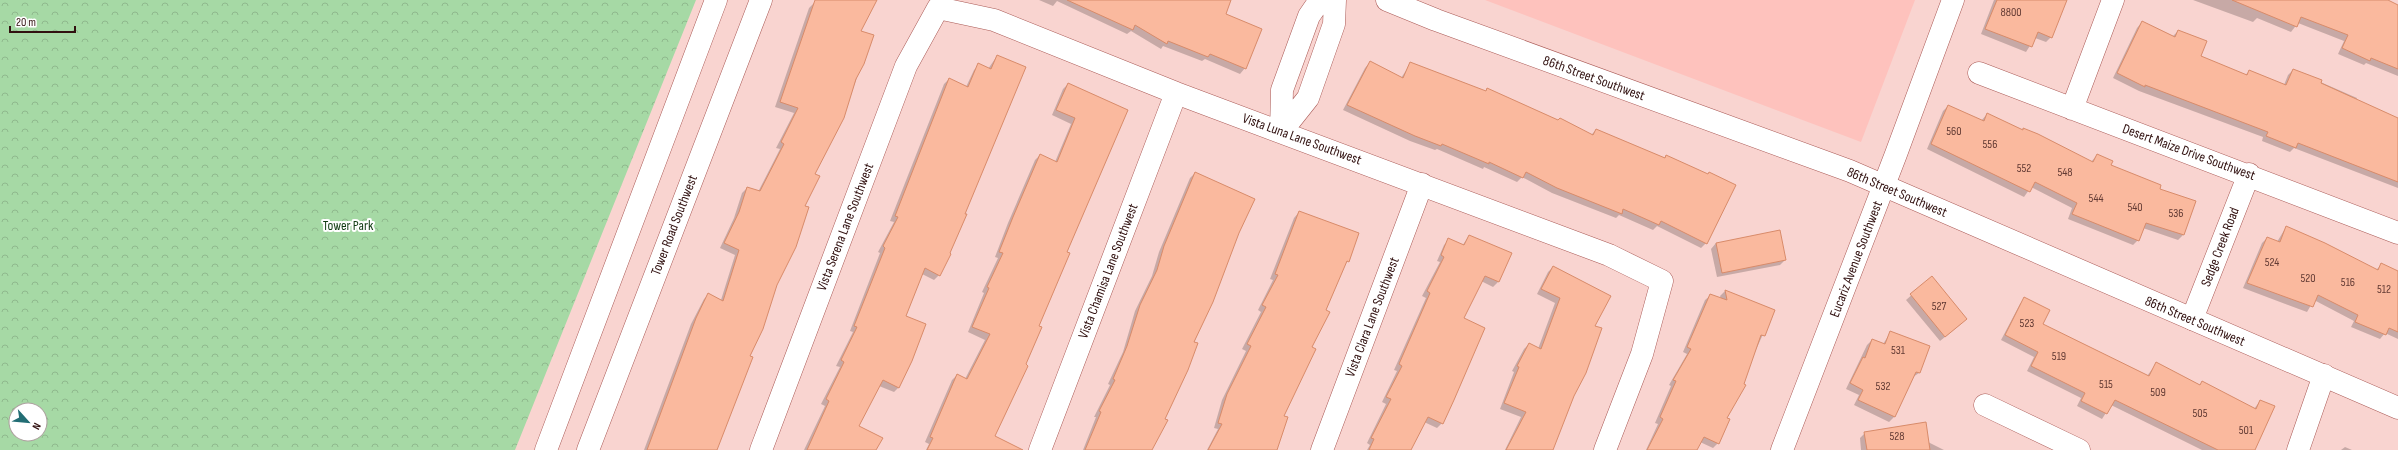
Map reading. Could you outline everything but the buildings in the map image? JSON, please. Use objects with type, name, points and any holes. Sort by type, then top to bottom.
[{"type":"street","points":[[546,450],[716,0]]},
{"type":"street","name":"Tower Road Southwest","points":[[588,450],[761,0]]},
{"type":"street","points":[[1281,132],[1282,90],[1309,16],[1320,0]]},
{"type":"street","points":[[1281,132],[1308,98],[1334,24],[1335,0]]},
{"type":"street","name":"86th Street Southwest","points":[[1388,0],[1436,20],[1850,171],[2398,408]]},
{"type":"street","name":"Eucariz Avenue Southwest","points":[[1782,450],[1884,186],[1953,0]]},
{"type":"street","points":[[2072,108],[2113,0]]},
{"type":"street","name":"Vista Luna Lane Southwest","points":[[938,8],[994,20],[1176,93],[1609,255],[1662,281],[1642,354],[1605,450]]},
{"type":"street","name":"Vista Serena Lane Southwest","points":[[761,450],[906,66],[938,8]]},
{"type":"street","name":"Desert Maize Drive Southwest","points":[[1979,73],[2249,174],[2398,233]]},
{"type":"street","name":"Vista Chamisa Lane Southwest","points":[[1040,450],[1176,93]]},
{"type":"street","name":"Sedge Creek Road","points":[[2192,319],[2249,174]]},
{"type":"street","name":"Vista Clara Lane Southwest","points":[[1322,450],[1422,184]]},
{"type":"street","points":[[2298,450],[2324,376]]},
{"type":"street","points":[[1984,405],[2079,450]]},
{"type":"shaded area","points":[[1485,0],[1915,0],[1861,142]]},
{"type":"green space","name":"Tower Park","points":[[0,0],[696,0],[515,450],[0,450]]}]
